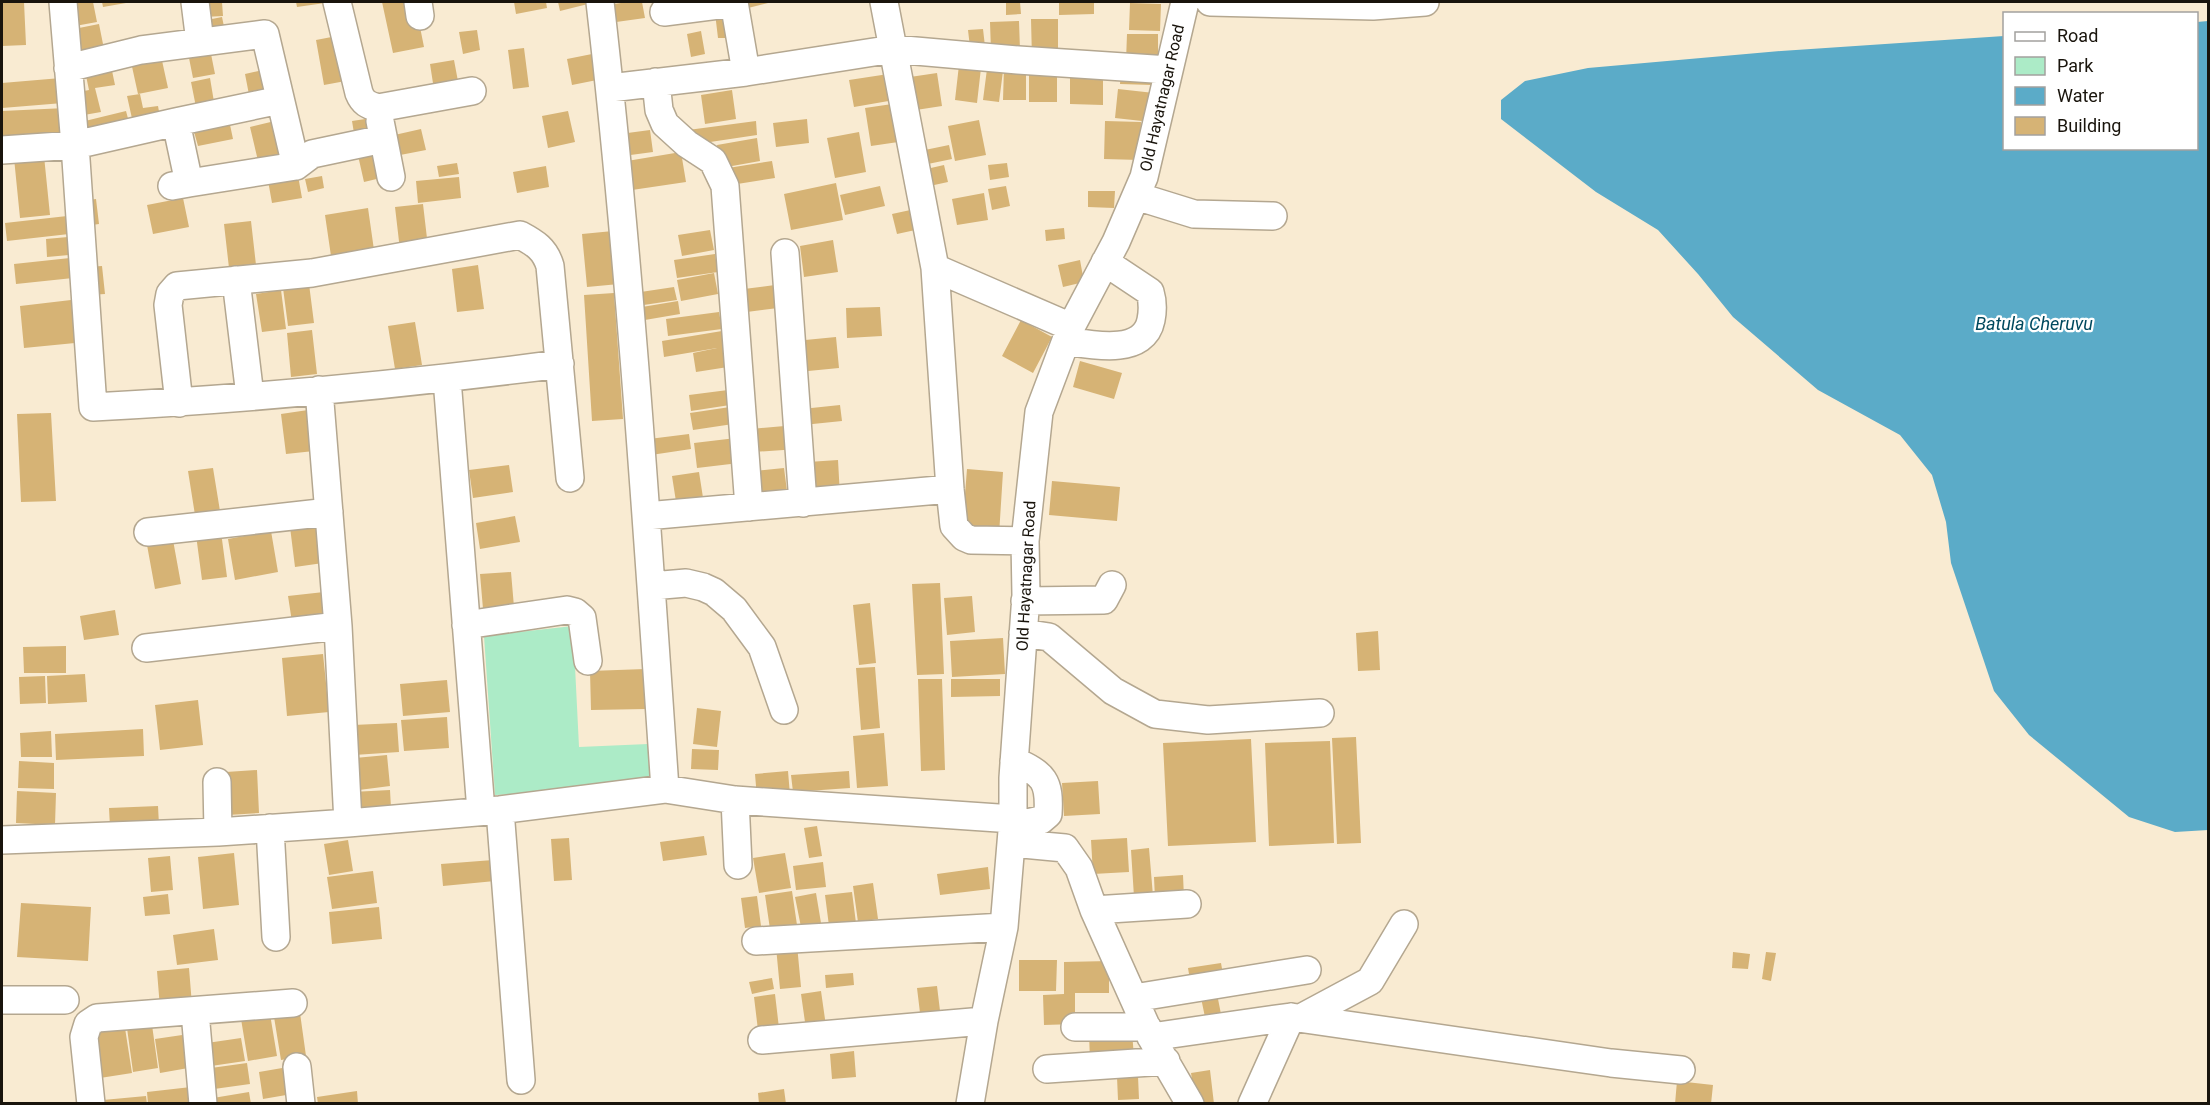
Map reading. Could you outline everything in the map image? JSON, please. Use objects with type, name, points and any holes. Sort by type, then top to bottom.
[{"type":"street","points":[[63,2],[93,407],[179,403],[447,379],[560,364]]},
{"type":"street","points":[[195,2],[200,42]]},
{"type":"street","points":[[337,2],[359,93],[368,105],[378,108],[472,91]]},
{"type":"street","points":[[600,2],[610,88],[646,516],[665,789]]},
{"type":"street","points":[[664,12],[692,4],[734,2],[746,72]]},
{"type":"street","points":[[884,2],[935,268],[954,526],[964,537],[971,540],[1025,541]]},
{"type":"street","name":"Old Hayatnagar Road","points":[[970,1104],[1004,927],[1025,601],[1025,541],[1039,412],[1068,334],[1105,262],[1144,177],[1185,2]]},
{"type":"street","points":[[1210,2],[1373,6],[1425,2]]},
{"type":"street","points":[[69,68],[141,50],[265,34],[296,166]]},
{"type":"street","points":[[610,88],[746,72],[893,49],[1169,70]]},
{"type":"street","points":[[656,82],[659,110],[665,124],[687,144],[713,161],[725,186],[749,507]]},
{"type":"street","points":[[2,150],[75,146],[280,100]]},
{"type":"street","points":[[378,108],[391,177]]},
{"type":"street","points":[[176,122],[181,184],[296,166],[312,154],[383,139]]},
{"type":"street","points":[[1136,196],[1194,214],[1273,216]]},
{"type":"street","points":[[179,403],[168,305],[170,294],[177,286],[312,273],[520,235],[536,243],[547,255],[550,266],[570,478]]},
{"type":"street","points":[[785,253],[803,503]]},
{"type":"street","points":[[935,268],[1091,345],[1127,343],[1142,338],[1149,330],[1153,302],[1150,292],[1105,262]]},
{"type":"street","points":[[236,280],[250,396]]},
{"type":"street","points":[[447,379],[466,624],[521,1080]]},
{"type":"street","points":[[319,390],[338,626],[348,823]]},
{"type":"street","points":[[646,516],[950,489]]},
{"type":"street","points":[[148,532],[329,512]]},
{"type":"street","points":[[651,586],[686,583],[703,587],[714,592],[734,609],[762,647],[784,710]]},
{"type":"street","points":[[1025,601],[1104,600],[1112,585]]},
{"type":"street","points":[[466,624],[567,610],[575,612],[582,618],[588,661]]},
{"type":"street","points":[[146,648],[338,626]]},
{"type":"street","points":[[1023,633],[1049,637],[1113,691],[1155,714],[1208,720],[1320,713]]},
{"type":"street","points":[[1012,829],[1041,820],[1048,814],[1049,800],[1048,788],[1043,777],[1035,770],[1014,761]]},
{"type":"street","points":[[217,782],[218,832]]},
{"type":"street","points":[[2,840],[218,832],[348,823],[490,810],[665,789],[735,800],[1012,829],[1065,848],[1079,868],[1094,910],[1149,1032],[1190,1104]]},
{"type":"street","points":[[735,800],[738,865]]},
{"type":"street","points":[[270,828],[276,937]]},
{"type":"street","points":[[1094,910],[1187,904]]},
{"type":"street","points":[[1252,1104],[1302,1018],[1370,981],[1404,924]]},
{"type":"street","points":[[756,941],[1004,927]]},
{"type":"street","points":[[1134,998],[1307,970]]},
{"type":"street","points":[[2,1000],[64,1000]]},
{"type":"street","points":[[91,1104],[84,1038],[88,1024],[97,1018],[293,1003]]},
{"type":"street","points":[[195,1012],[203,1104]]},
{"type":"street","points":[[1076,1027],[1149,1032],[1302,1018],[1589,1060],[1681,1070]]},
{"type":"street","points":[[762,1040],[984,1022]]},
{"type":"street","points":[[1047,1069],[1166,1061]]},
{"type":"street","points":[[297,1067],[301,1104]]},
{"type":"green space","points":[[573,626],[579,747],[648,744],[650,786],[495,795],[484,636]]},
{"type":"water","name":"Batula Cheruvu","points":[[2208,21],[2208,830],[2175,832],[2129,817],[2029,735],[1994,691],[1951,563],[1946,522],[1932,475],[1900,435],[1818,390],[1733,317],[1658,230],[1596,192],[1501,119],[1501,100],[1525,81],[1588,68],[1781,51],[2003,36],[2003,150],[2198,150],[2198,22]]},
{"type":"building","points":[[2,2],[24,2],[26,45],[2,46]]},
{"type":"building","points":[[70,2],[93,2],[97,22],[75,26]]},
{"type":"building","points":[[102,2],[126,2],[126,3],[103,7]]},
{"type":"building","points":[[203,2],[222,2],[223,16],[204,17]]},
{"type":"building","points":[[296,2],[325,2],[325,3],[297,7]]},
{"type":"building","points":[[382,2],[415,2],[424,47],[393,53]]},
{"type":"building","points":[[514,2],[546,2],[547,8],[516,14]]},
{"type":"building","points":[[558,2],[588,2],[588,4],[560,11]]},
{"type":"building","points":[[642,2],[645,18],[609,23],[607,5]]},
{"type":"building","points":[[743,2],[772,2],[744,9]]},
{"type":"building","points":[[1006,2],[1020,2],[1021,14],[1006,15]]},
{"type":"building","points":[[1059,2],[1094,2],[1094,14],[1059,15]]},
{"type":"building","points":[[1130,3],[1161,4],[1160,31],[1129,30]]},
{"type":"building","points":[[715,13],[726,13],[730,38],[718,38]]},
{"type":"building","points":[[222,17],[226,36],[202,21]]},
{"type":"building","points":[[1031,19],[1058,19],[1058,58],[1032,59]]},
{"type":"building","points":[[1019,21],[1020,50],[991,51],[990,22]]},
{"type":"building","points":[[99,24],[105,54],[79,59],[74,29]]},
{"type":"building","points":[[983,29],[986,55],[971,56],[968,30]]},
{"type":"building","points":[[477,30],[480,50],[463,54],[459,32]]},
{"type":"building","points":[[701,31],[705,54],[691,57],[687,34]]},
{"type":"building","points":[[1127,34],[1158,34],[1158,61],[1126,61]]},
{"type":"building","points":[[342,35],[351,80],[324,85],[316,40]]},
{"type":"building","points":[[209,44],[215,74],[193,78],[187,48]]},
{"type":"building","points":[[524,48],[529,87],[513,89],[508,50]]},
{"type":"building","points":[[602,52],[607,78],[572,85],[567,59]]},
{"type":"building","points":[[161,56],[168,88],[138,94],[131,62]]},
{"type":"building","points":[[454,60],[460,92],[435,96],[430,64]]},
{"type":"building","points":[[959,65],[981,68],[977,103],[955,100]]},
{"type":"building","points":[[111,66],[115,85],[95,88],[101,112],[84,115],[79,92],[89,90],[85,71]]},
{"type":"building","points":[[1004,67],[1026,67],[1026,100],[1003,100]]},
{"type":"building","points":[[987,69],[1003,71],[999,102],[983,100]]},
{"type":"building","points":[[1029,69],[1057,69],[1057,102],[1029,102]]},
{"type":"building","points":[[1121,69],[1152,71],[1152,85],[1120,84]]},
{"type":"building","points":[[263,70],[270,101],[251,105],[245,74]]},
{"type":"building","points":[[895,73],[900,99],[854,107],[849,80]]},
{"type":"building","points":[[937,73],[942,106],[916,110],[910,77]]},
{"type":"building","points":[[1070,73],[1103,73],[1103,105],[1070,104]]},
{"type":"building","points":[[61,78],[63,103],[2,108],[2,83]]},
{"type":"building","points":[[210,78],[215,108],[197,112],[191,82]]},
{"type":"building","points":[[1118,89],[1154,93],[1151,122],[1115,118]]},
{"type":"building","points":[[732,90],[736,119],[705,124],[701,95]]},
{"type":"building","points":[[140,94],[143,108],[158,106],[160,117],[133,123],[127,96]]},
{"type":"building","points":[[899,103],[905,141],[871,146],[865,108]]},
{"type":"building","points":[[66,108],[67,139],[2,143],[2,111]]},
{"type":"building","points":[[126,111],[130,126],[88,137],[85,121]]},
{"type":"building","points":[[568,111],[575,142],[548,148],[542,116]]},
{"type":"building","points":[[372,118],[375,135],[355,139],[352,121]]},
{"type":"building","points":[[807,119],[809,143],[776,147],[773,123]]},
{"type":"building","points":[[229,120],[233,139],[198,146],[193,128]]},
{"type":"building","points":[[279,120],[288,158],[259,165],[250,127]]},
{"type":"building","points":[[979,120],[986,155],[955,161],[948,126]]},
{"type":"building","points":[[756,121],[757,135],[690,145],[688,130]]},
{"type":"building","points":[[1105,121],[1141,122],[1140,160],[1104,159]]},
{"type":"building","points":[[421,129],[426,150],[395,156],[390,136]]},
{"type":"building","points":[[650,130],[653,152],[623,156],[620,134]]},
{"type":"building","points":[[859,132],[866,172],[835,178],[827,138]]},
{"type":"building","points":[[757,138],[760,161],[721,168],[717,145]]},
{"type":"building","points":[[949,145],[952,159],[923,165],[920,151]]},
{"type":"building","points":[[377,146],[385,177],[364,182],[357,151]]},
{"type":"building","points":[[681,152],[686,182],[632,190],[627,161]]},
{"type":"building","points":[[44,156],[50,215],[20,218],[14,158]]},
{"type":"building","points":[[772,161],[775,178],[731,185],[728,168]]},
{"type":"building","points":[[457,163],[459,174],[439,177],[437,166]]},
{"type":"building","points":[[1007,163],[1009,177],[990,180],[988,165]]},
{"type":"building","points":[[944,165],[948,182],[925,187],[922,170]]},
{"type":"building","points":[[546,166],[549,187],[517,193],[513,172]]},
{"type":"building","points":[[297,170],[302,198],[272,203],[267,175]]},
{"type":"building","points":[[322,176],[324,188],[308,192],[305,179]]},
{"type":"building","points":[[459,177],[461,198],[418,203],[416,181]]},
{"type":"building","points":[[836,183],[843,220],[791,230],[784,194]]},
{"type":"building","points":[[880,186],[885,206],[845,215],[840,195]]},
{"type":"building","points":[[1006,186],[1010,206],[992,210],[988,189]]},
{"type":"building","points":[[1088,191],[1115,191],[1114,208],[1088,207]]},
{"type":"building","points":[[984,193],[988,220],[957,225],[952,199]]},
{"type":"building","points":[[183,198],[189,227],[153,234],[147,205]]},
{"type":"building","points":[[96,199],[99,224],[85,226],[81,201]]},
{"type":"building","points":[[423,204],[428,247],[400,250],[395,207]]},
{"type":"building","points":[[368,208],[374,250],[331,256],[325,215]]},
{"type":"building","points":[[915,209],[920,229],[897,234],[892,214]]},
{"type":"building","points":[[76,215],[78,233],[7,241],[5,223]]},
{"type":"building","points":[[251,221],[256,265],[229,268],[224,224]]},
{"type":"building","points":[[1064,228],[1065,239],[1046,241],[1045,230]]},
{"type":"building","points":[[710,230],[714,250],[682,256],[678,235]]},
{"type":"building","points":[[613,231],[619,284],[587,287],[582,234]]},
{"type":"building","points":[[79,236],[80,254],[47,257],[46,239]]},
{"type":"building","points":[[833,240],[838,272],[804,277],[800,246]]},
{"type":"building","points":[[715,254],[718,272],[677,278],[674,260]]},
{"type":"building","points":[[70,258],[73,278],[16,284],[14,264]]},
{"type":"building","points":[[1080,260],[1084,282],[1063,287],[1058,265]]},
{"type":"building","points":[[478,265],[484,309],[457,312],[452,269]]},
{"type":"building","points":[[102,266],[105,294],[89,295],[87,267]]},
{"type":"building","points":[[714,273],[718,294],[681,301],[677,280]]},
{"type":"building","points":[[309,284],[314,323],[288,326],[283,288]]},
{"type":"building","points":[[775,285],[778,308],[739,313],[736,290]]},
{"type":"building","points":[[674,287],[677,300],[637,306],[634,293]]},
{"type":"building","points":[[281,290],[286,329],[262,332],[256,294]]},
{"type":"building","points":[[614,293],[623,419],[592,421],[584,295]]},
{"type":"building","points":[[71,300],[75,343],[24,348],[20,306]]},
{"type":"building","points":[[678,301],[680,314],[639,321],[636,308]]},
{"type":"building","points":[[880,307],[882,336],[847,338],[846,308]]},
{"type":"building","points":[[719,312],[722,329],[668,336],[666,319]]},
{"type":"building","points":[[1021,320],[1052,337],[1033,373],[1002,356]]},
{"type":"building","points":[[415,322],[422,365],[395,369],[388,326]]},
{"type":"building","points":[[312,330],[317,374],[291,377],[287,333]]},
{"type":"building","points":[[722,331],[728,367],[696,372],[693,353],[717,348],[664,357],[662,341]]},
{"type":"building","points":[[836,337],[839,368],[798,372],[795,341]]},
{"type":"building","points":[[1080,361],[1122,373],[1114,399],[1073,387]]},
{"type":"building","points":[[728,390],[730,405],[691,411],[689,395]]},
{"type":"building","points":[[840,405],[842,421],[803,425],[802,409]]},
{"type":"building","points":[[730,407],[733,424],[693,430],[690,413]]},
{"type":"building","points":[[308,410],[314,451],[286,454],[281,414]]},
{"type":"building","points":[[51,413],[56,501],[21,502],[17,414]]},
{"type":"building","points":[[796,425],[798,449],[753,452],[751,429]]},
{"type":"building","points":[[689,434],[691,449],[651,455],[649,439]]},
{"type":"building","points":[[736,438],[739,463],[697,468],[694,443]]},
{"type":"building","points":[[838,460],[840,496],[810,498],[808,462]]},
{"type":"building","points":[[509,465],[513,492],[473,498],[469,470]]},
{"type":"building","points":[[213,468],[220,511],[195,515],[188,471]]},
{"type":"building","points":[[784,468],[788,499],[759,503],[755,471]]},
{"type":"building","points":[[967,469],[1003,472],[999,535],[962,532]]},
{"type":"building","points":[[699,472],[704,504],[677,508],[672,476]]},
{"type":"building","points":[[1052,481],[1120,487],[1117,521],[1049,515]]},
{"type":"building","points":[[515,516],[520,542],[480,549],[476,523]]},
{"type":"building","points":[[317,523],[323,563],[295,567],[290,527]]},
{"type":"building","points":[[271,531],[278,572],[235,580],[228,539]]},
{"type":"building","points":[[221,532],[227,577],[202,580],[196,535]]},
{"type":"building","points":[[173,540],[181,584],[155,589],[147,545]]},
{"type":"building","points":[[511,572],[514,607],[483,609],[480,574]]},
{"type":"building","points":[[940,583],[944,674],[917,675],[912,584]]},
{"type":"building","points":[[324,592],[328,617],[292,622],[288,596]]},
{"type":"building","points":[[972,596],[975,632],[947,635],[944,598]]},
{"type":"building","points":[[870,603],[876,663],[859,665],[853,605]]},
{"type":"building","points":[[115,610],[119,635],[84,640],[80,616]]},
{"type":"building","points":[[1378,631],[1380,670],[1358,671],[1356,633]]},
{"type":"building","points":[[1003,638],[1005,674],[952,677],[950,641]]},
{"type":"building","points":[[66,646],[66,673],[24,673],[23,647]]},
{"type":"building","points":[[323,654],[329,712],[287,716],[282,658]]},
{"type":"building","points":[[875,667],[880,728],[861,730],[856,668]]},
{"type":"building","points":[[645,669],[646,709],[591,710],[590,671]]},
{"type":"building","points":[[85,674],[87,702],[48,704],[47,676]]},
{"type":"building","points":[[45,676],[46,703],[20,704],[19,677]]},
{"type":"building","points":[[918,679],[942,679],[945,770],[921,771]]},
{"type":"building","points":[[951,679],[1000,679],[1000,696],[951,697]]},
{"type":"building","points":[[447,680],[450,712],[403,716],[400,684]]},
{"type":"building","points":[[198,700],[203,745],[160,750],[155,705]]},
{"type":"building","points":[[697,708],[721,711],[717,747],[693,744]]},
{"type":"building","points":[[447,717],[449,748],[404,751],[401,720]]},
{"type":"building","points":[[397,723],[399,752],[354,755],[353,725]]},
{"type":"building","points":[[143,729],[144,756],[56,760],[55,734]]},
{"type":"building","points":[[51,731],[52,757],[21,757],[20,733]]},
{"type":"building","points":[[884,733],[888,786],[857,788],[853,736]]},
{"type":"building","points":[[1356,737],[1361,843],[1337,844],[1332,738]]},
{"type":"building","points":[[1251,739],[1256,842],[1168,846],[1163,743]]},
{"type":"building","points":[[1330,741],[1334,843],[1269,846],[1265,743]]},
{"type":"building","points":[[692,749],[719,750],[718,770],[691,769]]},
{"type":"building","points":[[387,755],[390,786],[359,790],[355,758]]},
{"type":"building","points":[[19,761],[54,763],[54,789],[18,788]]},
{"type":"building","points":[[257,770],[259,813],[228,815],[226,772]]},
{"type":"building","points":[[788,771],[790,795],[757,798],[755,774]]},
{"type":"building","points":[[849,771],[850,788],[793,792],[791,775]]},
{"type":"building","points":[[1098,781],[1100,814],[1064,816],[1062,783]]},
{"type":"building","points":[[390,790],[391,808],[353,810],[352,792]]},
{"type":"building","points":[[17,791],[56,793],[55,825],[16,823]]},
{"type":"building","points":[[158,806],[159,825],[110,827],[109,808]]},
{"type":"building","points":[[817,826],[822,856],[809,858],[804,828]]},
{"type":"building","points":[[704,836],[707,855],[663,861],[660,842]]},
{"type":"building","points":[[569,838],[572,880],[554,881],[551,839]]},
{"type":"building","points":[[1127,838],[1129,872],[1093,874],[1091,840]]},
{"type":"building","points":[[348,840],[353,871],[329,875],[324,844]]},
{"type":"building","points":[[1149,848],[1153,896],[1134,897],[1131,850]]},
{"type":"building","points":[[234,853],[239,905],[203,909],[198,857]]},
{"type":"building","points":[[785,853],[791,888],[759,893],[753,858]]},
{"type":"building","points":[[170,856],[173,890],[151,892],[148,858]]},
{"type":"building","points":[[493,860],[495,881],[443,886],[441,864]]},
{"type":"building","points":[[823,862],[826,887],[796,890],[793,866]]},
{"type":"building","points":[[988,867],[990,889],[940,895],[937,874]]},
{"type":"building","points":[[373,871],[377,903],[332,909],[327,877]]},
{"type":"building","points":[[1183,875],[1184,898],[1155,899],[1154,877]]},
{"type":"building","points":[[873,883],[878,919],[858,922],[853,886]]},
{"type":"building","points":[[792,891],[797,925],[770,929],[765,895]]},
{"type":"building","points":[[852,892],[856,923],[829,926],[825,895]]},
{"type":"building","points":[[816,893],[821,923],[801,927],[795,897]]},
{"type":"building","points":[[168,894],[170,914],[145,916],[143,897]]},
{"type":"building","points":[[757,896],[761,926],[745,928],[741,898]]},
{"type":"building","points":[[21,903],[91,907],[88,961],[17,957]]},
{"type":"building","points":[[379,907],[382,939],[332,944],[329,912]]},
{"type":"building","points":[[214,929],[218,960],[177,965],[173,935]]},
{"type":"building","points":[[797,945],[801,987],[780,989],[776,947]]},
{"type":"building","points":[[1733,952],[1750,954],[1748,969],[1732,968]]},
{"type":"building","points":[[1766,952],[1776,953],[1771,981],[1762,979]]},
{"type":"building","points":[[1019,960],[1057,960],[1056,991],[1019,991]]},
{"type":"building","points":[[1109,961],[1109,993],[1075,993],[1075,1024],[1044,1025],[1043,995],[1064,994],[1064,962]]},
{"type":"building","points":[[1221,963],[1224,980],[1191,986],[1188,968]]},
{"type":"building","points":[[189,968],[192,1005],[160,1008],[157,971]]},
{"type":"building","points":[[853,973],[854,985],[826,988],[825,975]]},
{"type":"building","points":[[772,978],[774,989],[752,994],[749,982]]},
{"type":"building","points":[[937,986],[941,1019],[921,1021],[917,988]]},
{"type":"building","points":[[1216,989],[1222,1019],[1206,1022],[1200,993]]},
{"type":"building","points":[[821,991],[826,1026],[806,1029],[801,994]]},
{"type":"building","points":[[775,994],[779,1028],[758,1030],[754,997]]},
{"type":"building","points":[[300,1013],[306,1056],[281,1060],[274,1017]]},
{"type":"building","points":[[270,1014],[277,1056],[248,1061],[241,1019]]},
{"type":"building","points":[[152,1025],[158,1068],[133,1072],[127,1028]]},
{"type":"building","points":[[125,1028],[132,1073],[100,1078],[94,1033]]},
{"type":"building","points":[[1132,1031],[1134,1058],[1090,1061],[1089,1033]]},
{"type":"building","points":[[189,1034],[194,1067],[160,1073],[155,1039]]},
{"type":"building","points":[[241,1038],[245,1061],[211,1066],[207,1043]]},
{"type":"building","points":[[854,1051],[856,1077],[832,1079],[830,1054]]},
{"type":"building","points":[[247,1063],[250,1084],[214,1089],[211,1068]]},
{"type":"building","points":[[288,1067],[292,1094],[263,1099],[259,1072]]},
{"type":"building","points":[[1210,1070],[1214,1104],[1196,1104],[1191,1073]]},
{"type":"building","points":[[1138,1076],[1139,1099],[1118,1100],[1117,1077]]},
{"type":"building","points":[[1677,1081],[1713,1085],[1711,1104],[1675,1104]]},
{"type":"building","points":[[191,1087],[193,1104],[148,1104],[147,1092]]},
{"type":"building","points":[[784,1089],[786,1104],[759,1104],[758,1093]]},
{"type":"building","points":[[357,1091],[358,1104],[318,1104],[317,1097]]},
{"type":"building","points":[[249,1092],[251,1104],[214,1104],[213,1098]]},
{"type":"building","points":[[146,1096],[147,1104],[104,1104],[103,1100]]}]
